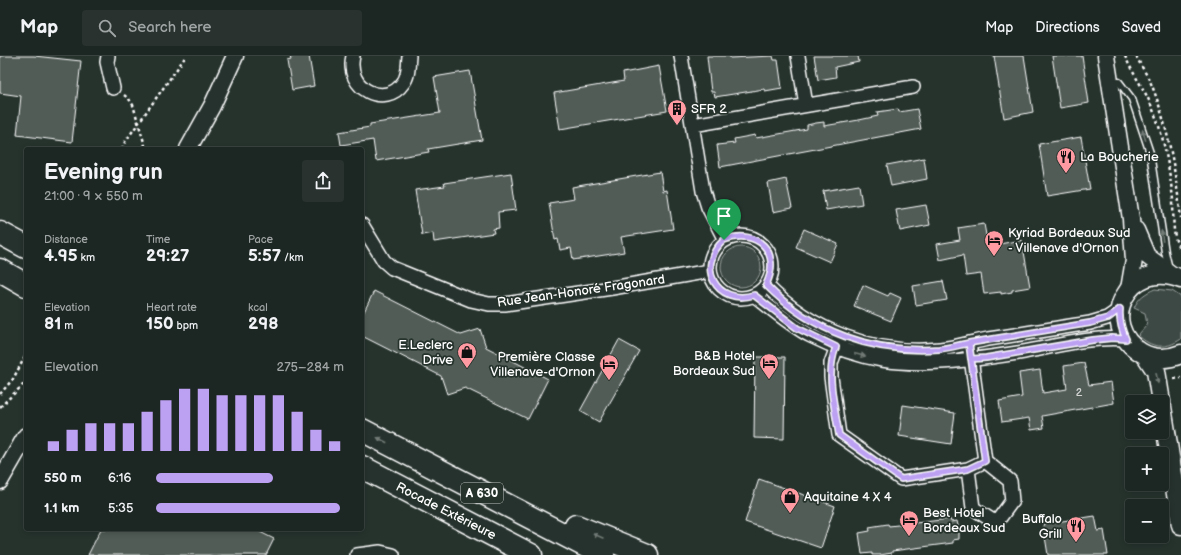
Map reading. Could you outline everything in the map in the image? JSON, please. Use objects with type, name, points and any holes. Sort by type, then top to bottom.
[{"type":"highway","points":[[0,233],[24,246]]},
{"type":"highway","points":[[0,270],[24,284]]},
{"type":"highway","name":"A 630","points":[[364,431],[603,555]]},
{"type":"highway","points":[[410,455],[623,547],[647,555]]},
{"type":"highway","name":"Rocade Extérieure","points":[[364,468],[531,555]]},
{"type":"main road","points":[[1176,276],[1159,274],[1148,276],[1138,281],[1129,289],[1123,298],[1120,309],[1120,324],[1126,339],[1135,349],[1146,356],[1169,358],[1181,354]]},
{"type":"main road","points":[[1146,356],[1156,371],[1160,395]]},
{"type":"main road","points":[[1167,439],[1181,525]]},
{"type":"street","points":[[108,56],[107,62],[113,88]]},
{"type":"street","points":[[189,147],[212,106],[235,56]]},
{"type":"street","points":[[353,56],[352,69],[355,80],[362,88],[371,93],[382,94],[394,92],[403,83],[408,72],[409,56]]},
{"type":"street","points":[[681,56],[703,191],[708,207],[724,240]]},
{"type":"street","points":[[798,56],[806,105]]},
{"type":"street","points":[[1106,56],[1132,219],[1134,260],[1129,289]]},
{"type":"street","points":[[693,125],[913,87]]},
{"type":"street","points":[[1132,219],[1147,256],[1176,276]]},
{"type":"street","name":"Rue Jean-Honoré Fragonard","points":[[364,227],[384,261],[392,268],[470,300],[489,304],[505,304],[550,298],[710,271]]},
{"type":"street","points":[[736,236],[748,237],[759,242],[768,250],[772,262],[772,274],[766,285],[754,295],[740,298],[726,294],[718,288],[713,280],[710,271],[710,262],[713,254],[724,240],[736,236]]},
{"type":"street","points":[[766,285],[781,300],[838,342],[912,350],[940,349],[1090,323],[1108,318],[1120,309]]},
{"type":"street","points":[[754,295],[797,328],[838,342],[882,360],[914,362],[986,358],[1093,340],[1112,338],[1126,339]]},
{"type":"street","points":[[838,342],[831,363],[831,377],[839,435],[901,479],[968,469],[985,461]]},
{"type":"street","points":[[968,469],[973,508],[996,523],[1012,501],[1010,481],[985,461],[969,343]]},
{"type":"street","points":[[0,481],[24,439]]},
{"type":"street","points":[[357,555],[380,552],[393,555]]},
{"type":"lane","points":[[1111,83],[1119,82],[1132,99],[1143,131],[1150,153],[1165,252],[1176,276]]},
{"type":"path","points":[[123,147],[186,56]]},
{"type":"path","points":[[1136,56],[1154,89],[1158,103],[1170,151],[1181,218]]},
{"type":"path","points":[[113,88],[129,99],[133,105],[145,147]]},
{"type":"path","points":[[0,394],[13,379],[24,359]]},
{"type":"path","points":[[1172,380],[1181,378]]},
{"type":"path","points":[[0,407],[24,384]]},
{"type":"shaded area","points":[[745,247],[752,250],[758,256],[761,267],[760,275],[752,284],[745,287],[737,287],[730,284],[722,275],[721,263],[724,256],[733,248]]},
{"type":"shaded area","points":[[1155,289],[1172,291],[1181,297],[1181,339],[1170,345],[1153,345],[1138,335],[1147,325],[1145,313],[1134,308],[1142,296]]},
{"type":"building","points":[[0,56],[34,56],[81,61],[72,142],[17,135],[21,96],[0,93]]},
{"type":"building","points":[[290,56],[309,56],[314,86],[292,90],[287,60],[291,59]]},
{"type":"building","points":[[707,56],[730,56],[730,58],[773,56],[774,60],[778,60],[782,88],[765,91],[764,89],[715,97],[714,92],[711,92]]},
{"type":"building","points":[[814,56],[858,56],[859,62],[835,67],[836,77],[818,80]]},
{"type":"building","points":[[994,56],[1024,56],[1033,112],[1004,118]]},
{"type":"building","points":[[1052,56],[1082,56],[1089,103],[1060,108]]},
{"type":"building","points":[[659,66],[667,111],[560,129],[554,93],[624,81],[623,73]]},
{"type":"building","points":[[470,71],[482,140],[428,149],[429,152],[376,161],[373,140],[341,145],[339,132],[370,127],[370,124],[440,113],[434,77]]},
{"type":"building","points":[[898,109],[899,112],[917,109],[921,129],[720,167],[717,145],[735,143],[734,139],[755,135],[756,138],[807,129],[807,125],[816,123],[824,122],[824,126],[859,120],[878,116],[877,112]]},
{"type":"building","name":"La Boucherie","points":[[1081,137],[1090,189],[1047,196],[1039,144]]},
{"type":"building","points":[[924,158],[927,179],[891,186],[887,165]]},
{"type":"building","points":[[660,172],[663,191],[667,190],[673,229],[621,237],[624,252],[573,260],[571,248],[560,250],[558,239],[555,240],[549,203],[574,199],[572,187]]},
{"type":"building","points":[[511,173],[516,210],[498,212],[499,228],[493,229],[494,233],[434,242],[433,233],[422,235],[415,190],[445,186],[444,183]]},
{"type":"building","points":[[786,179],[792,208],[773,212],[768,183]]},
{"type":"building","points":[[859,185],[862,204],[826,210],[823,191]]},
{"type":"building","points":[[926,205],[930,225],[900,231],[896,210]]},
{"type":"building","name":"Kyriad Bordeaux Sud - Villenave d'Ornon","points":[[984,224],[988,246],[1022,240],[1030,287],[1012,290],[1012,292],[1001,294],[1001,292],[984,294],[981,274],[966,276],[963,255],[940,260],[937,244],[960,240],[958,228]]},
{"type":"building","points":[[804,229],[838,244],[830,262],[796,247]]},
{"type":"building","points":[[943,281],[947,300],[916,305],[913,286]]},
{"type":"building","points":[[863,285],[888,296],[890,293],[901,298],[891,321],[854,306]]},
{"type":"building","points":[[374,291],[461,335],[480,329],[486,347],[548,379],[528,419],[465,388],[447,394],[441,376],[364,337],[364,312]]},
{"type":"building","name":"Première Classe Villenave-d'Ornon","points":[[619,340],[639,351],[599,422],[580,411]]},
{"type":"building","name":"B&B Hotel Bordeaux Sud","points":[[755,357],[785,357],[784,439],[754,438]]},
{"type":"building","points":[[1084,363],[1089,385],[1111,382],[1114,403],[1042,416],[1044,428],[1031,430],[1029,418],[1002,422],[999,401],[1022,397],[1019,373],[1040,370],[1043,393],[1067,389],[1064,366]]},
{"type":"building","points":[[903,405],[955,413],[951,444],[899,436]]},
{"type":"building","name":"Aquitaine 4 X 4","points":[[759,479],[835,506],[821,548],[745,522]]},
{"type":"building","name":"Buffalo Grill","points":[[1095,516],[1098,531],[1104,530],[1108,555],[1048,555],[1043,524]]},
{"type":"building","name":"Best Hotel Bordeaux Sud","points":[[950,519],[951,522],[957,521],[959,530],[959,539],[953,540],[953,543],[892,551],[892,553],[880,555],[872,555],[872,553],[862,554],[859,533],[870,531],[869,527]]},
{"type":"building","points":[[100,531],[258,531],[274,539],[266,555],[88,555]]},
{"type":"place","name":"SFR 2","points":[[677,126]]},
{"type":"place","name":"La Boucherie","points":[[1066,174]]},
{"type":"place","name":"Kyriad Bordeaux Sud - Villenave d'Ornon","points":[[994,257]]},
{"type":"place","name":"E.Leclerc Drive","points":[[467,369]]},
{"type":"place","name":"B&B Hotel Bordeaux Sud","points":[[769,380]]},
{"type":"place","name":"Première Classe Villenave-d'Ornon","points":[[609,381]]},
{"type":"place","name":"Aquitaine 4 X 4","points":[[790,514]]},
{"type":"place","name":"Best Hotel Bordeaux Sud","points":[[909,537]]},
{"type":"place","name":"Buffalo Grill","points":[[1076,543]]},
{"type":"route","points":[[724,240],[718,246],[710,262],[710,271],[718,288],[726,294],[735,297],[745,298],[754,295],[797,328],[836,347],[831,363],[831,377],[839,435],[901,479],[968,469],[985,461],[985,451],[972,371],[969,343],[1090,323],[1108,318],[1120,309],[1119,319],[1126,339],[1112,338],[1093,340],[986,358],[971,359],[969,343],[940,349],[912,350],[883,347],[841,336],[804,317],[781,300],[766,285],[772,274],[772,262],[768,250],[759,242],[748,237],[736,236],[724,240]]}]
